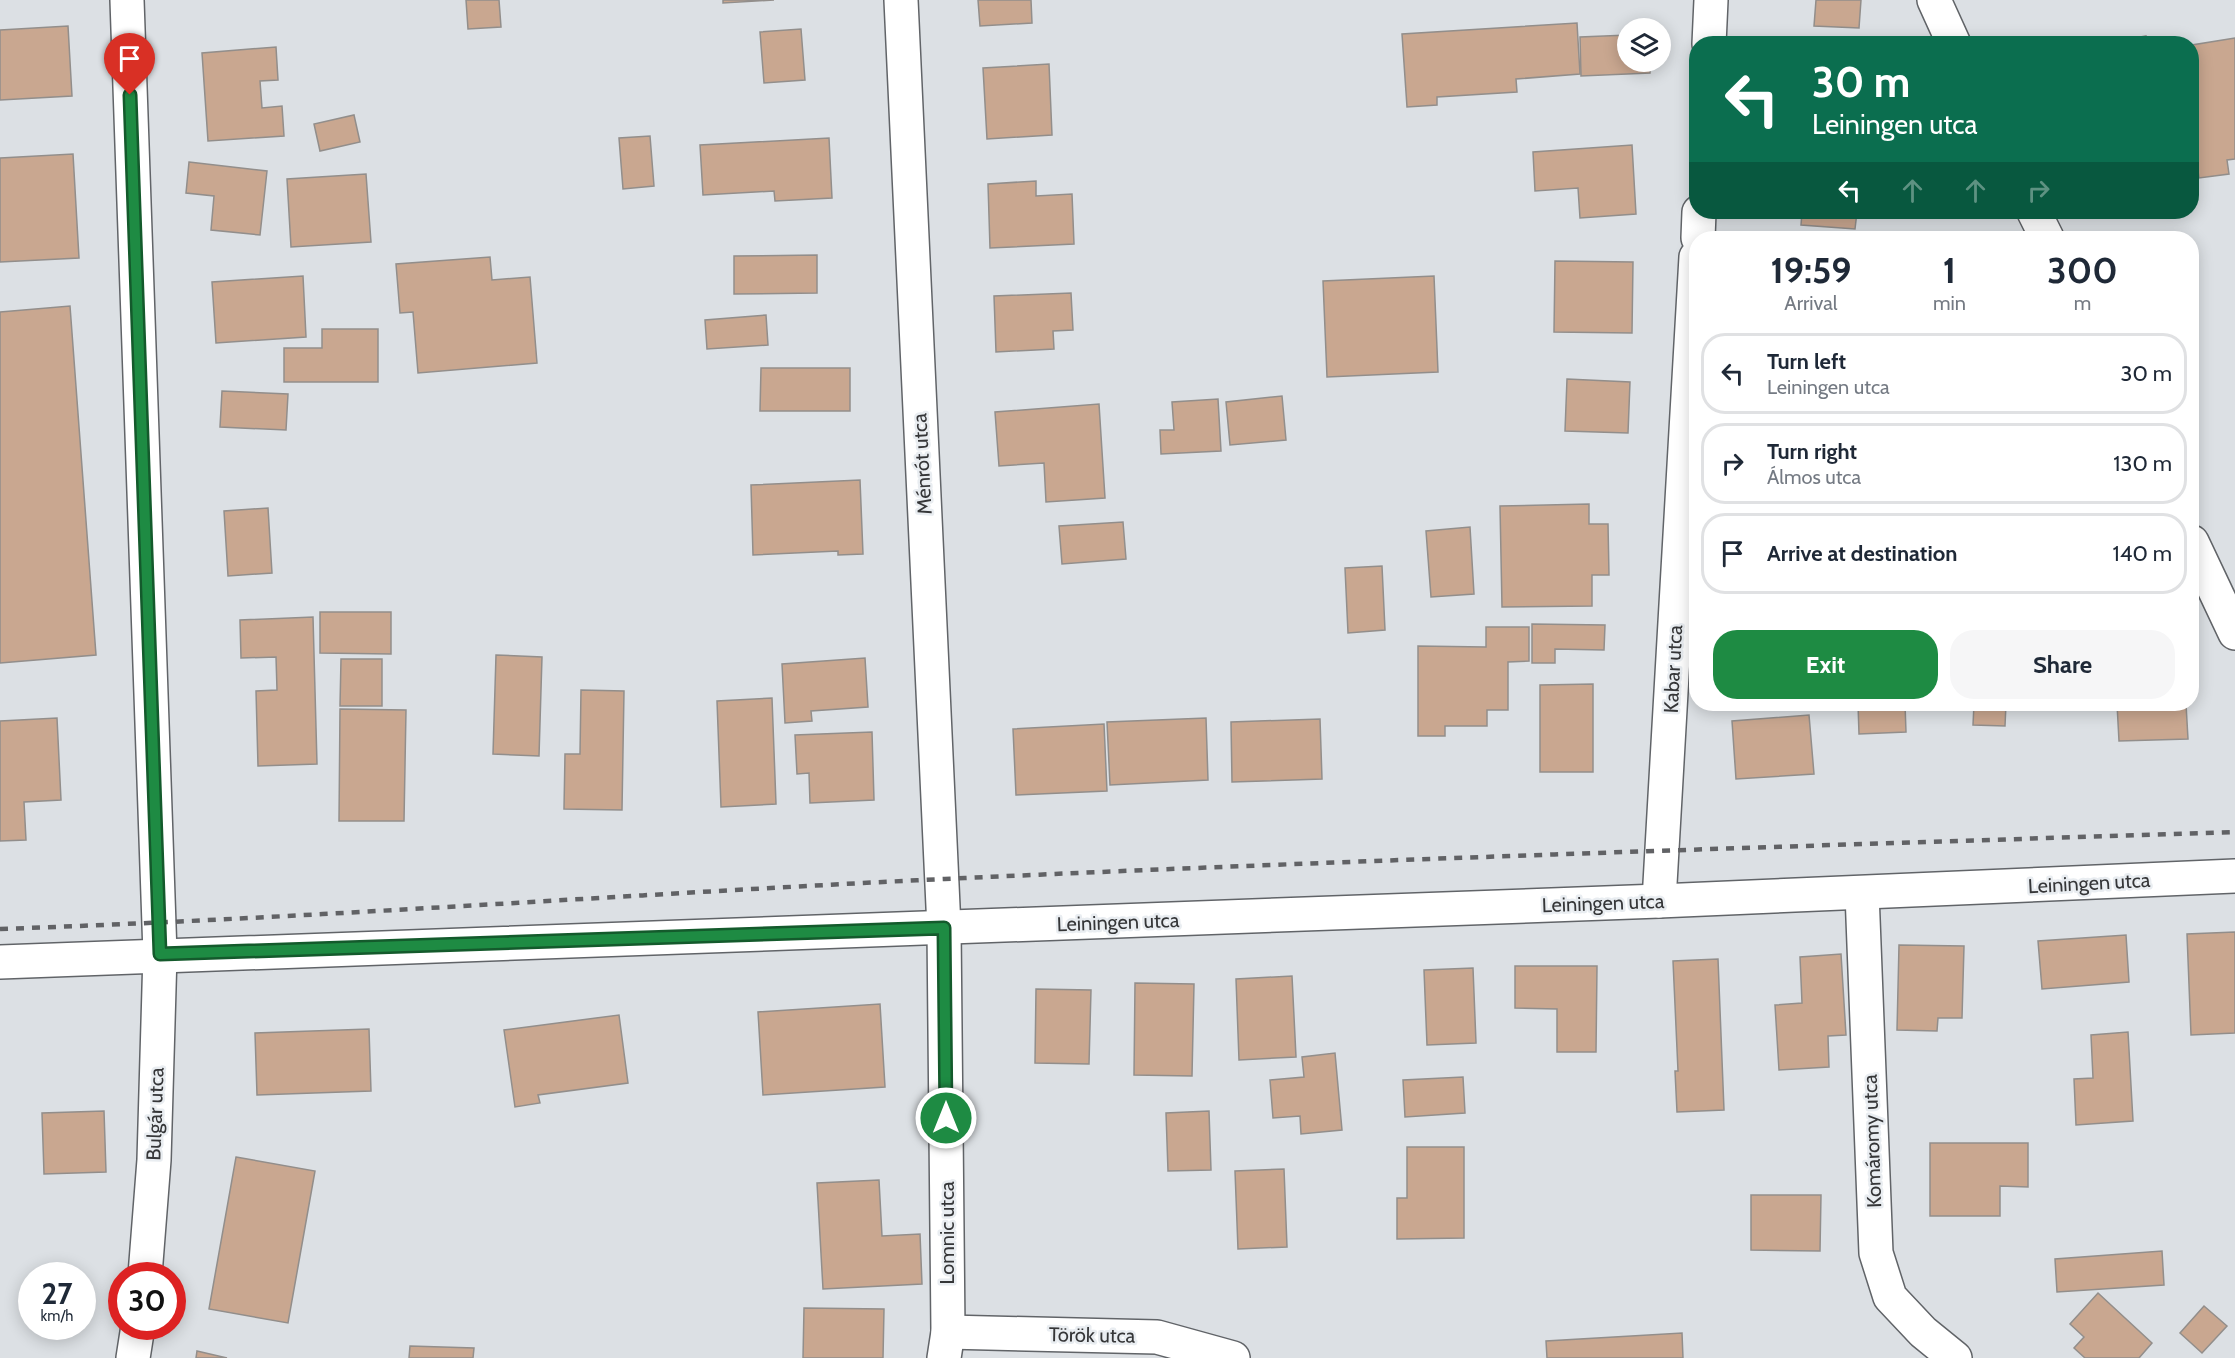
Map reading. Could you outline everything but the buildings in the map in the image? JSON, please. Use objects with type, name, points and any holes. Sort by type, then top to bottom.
[{"type":"street","name":"Bulgár utca","points":[[127,0],[160,954],[154,1160],[146,1262]]},
{"type":"street","name":"Ménrót utca","points":[[901,0],[944,928]]},
{"type":"street","points":[[1709,36],[1711,0]]},
{"type":"street","points":[[1934,0],[1950,36]]},
{"type":"street","name":"Kabar utca","points":[[1659,901],[1689,378]]},
{"type":"street","points":[[2199,557],[2235,633]]},
{"type":"street","name":"Leiningen utca","points":[[0,962],[160,954],[1659,901],[2235,876]]},
{"type":"street","name":"Komáromy utca","points":[[1862,893],[1876,1253],[1890,1297],[1923,1332],[1955,1358]]},
{"type":"street","name":"Lomnic utca","points":[[944,928],[946,1345]]},
{"type":"street","name":"Török utca","points":[[946,1345],[1157,1337],[1233,1358]]},
{"type":"street","points":[[133,1358],[136,1340]]},
{"type":"railway","points":[[0,929],[236,919],[825,885],[1104,872],[1589,853],[2235,832]]},
{"type":"route","points":[[130,95],[160,954],[944,928],[946,1118]]}]
